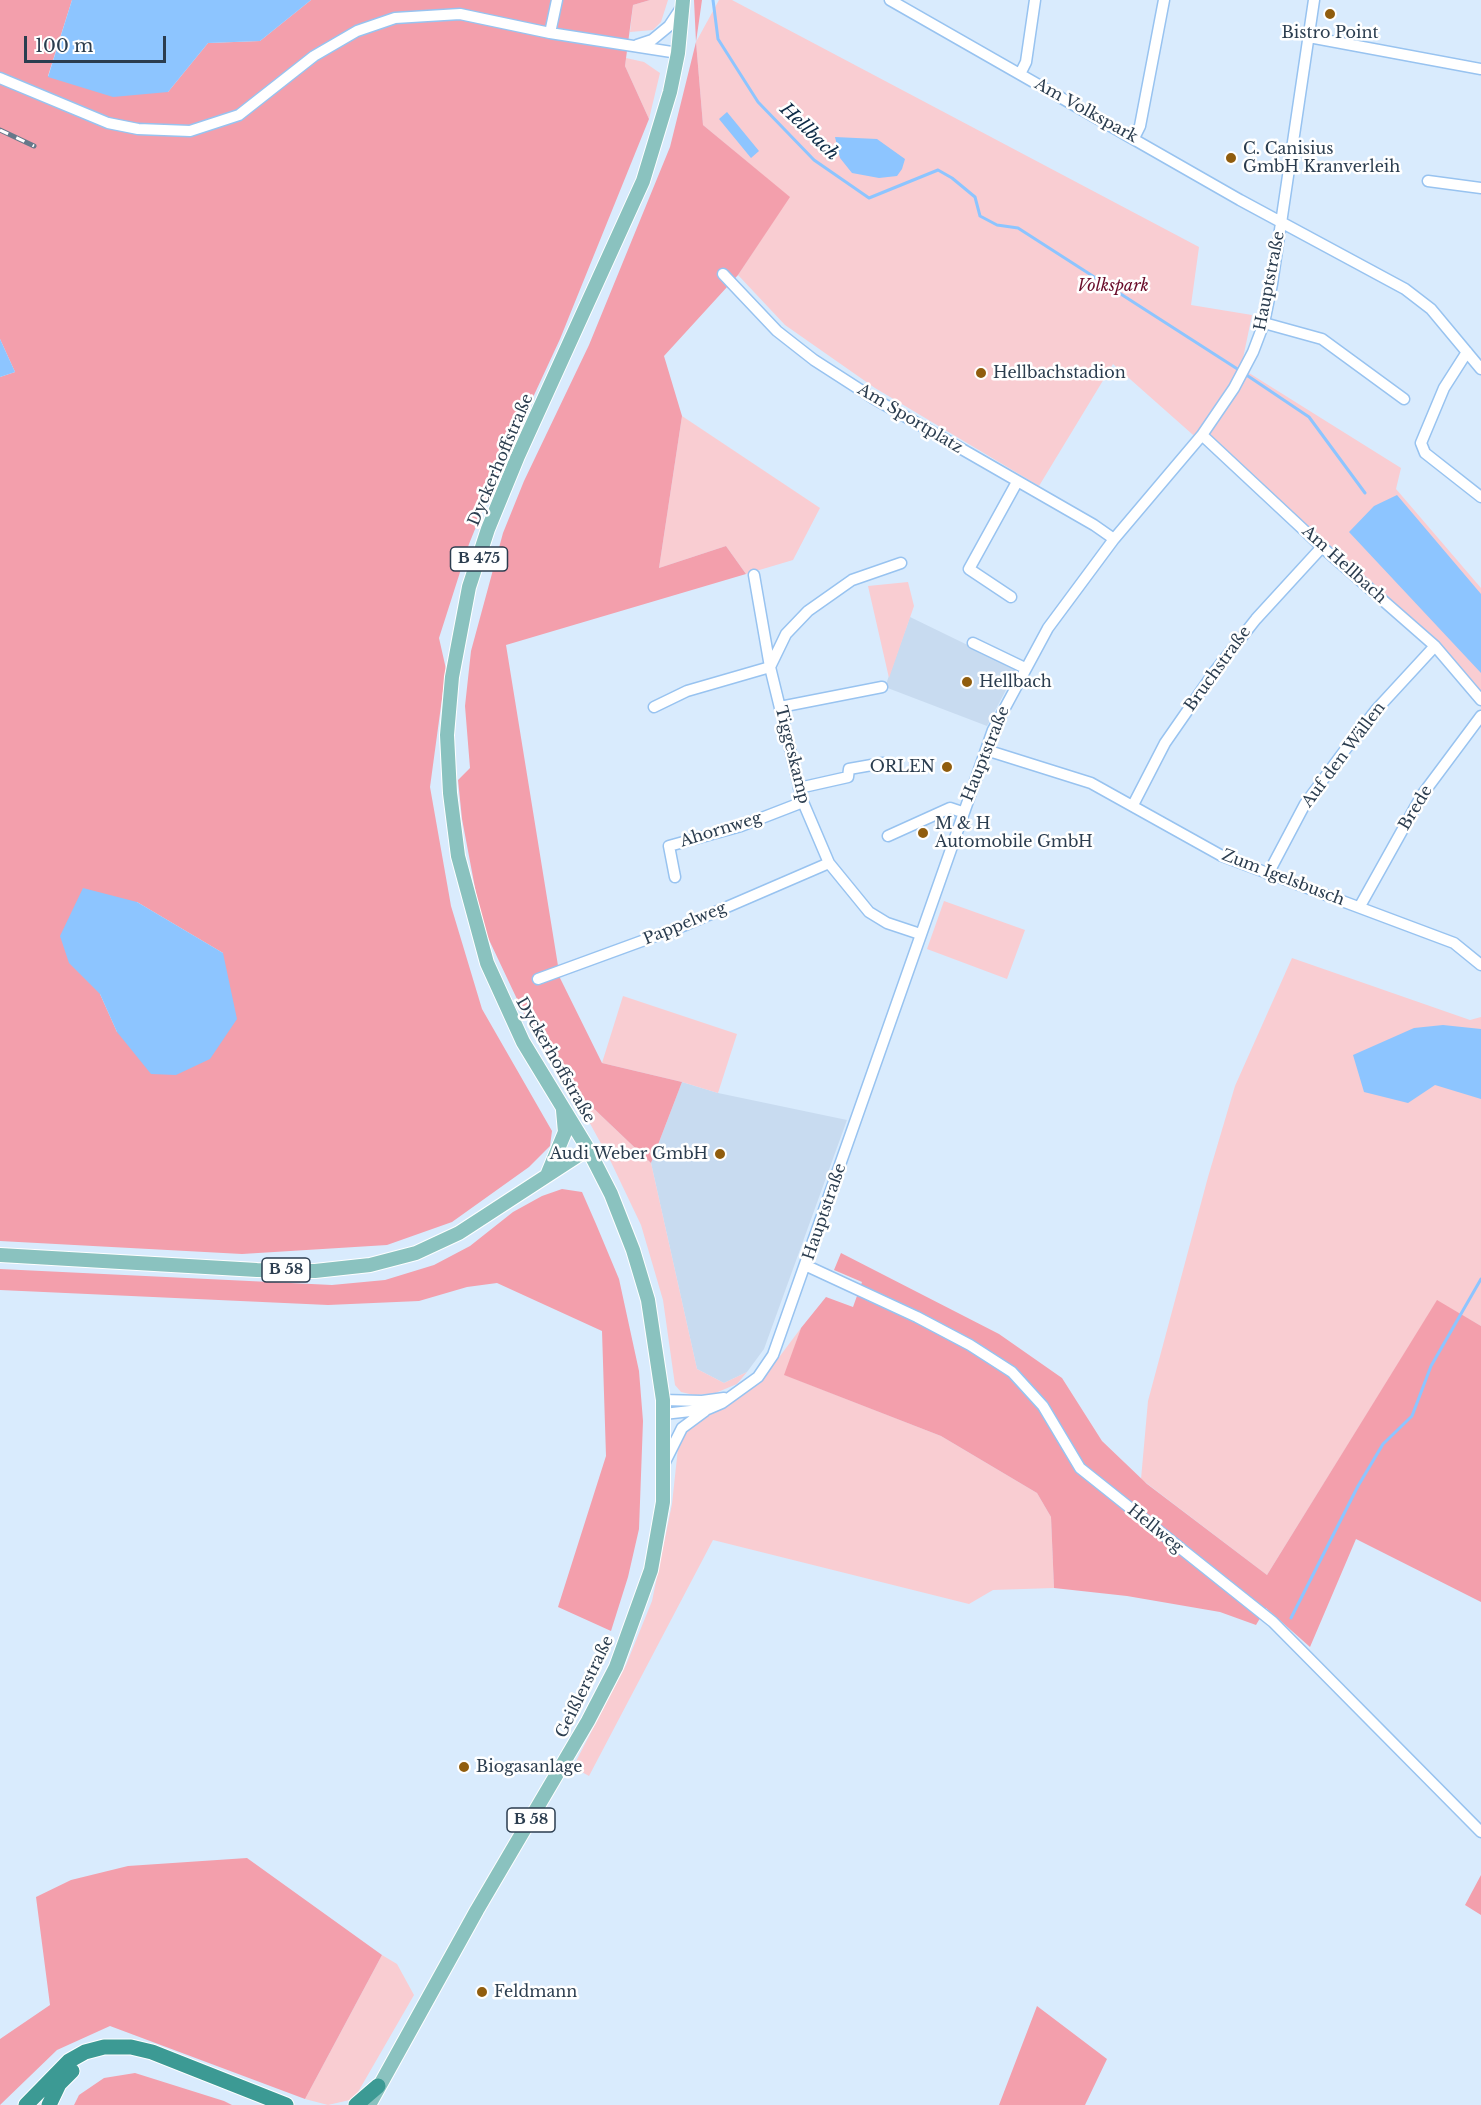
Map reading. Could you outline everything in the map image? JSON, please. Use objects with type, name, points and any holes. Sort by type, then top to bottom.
[{"type":"highway","points":[[26,2105],[69,2061],[85,2052],[104,2047],[131,2047],[152,2052],[286,2105]]},
{"type":"highway","points":[[49,2105],[59,2084],[77,2066],[94,2057],[109,2055],[130,2055],[152,2061],[263,2105]]},
{"type":"highway","points":[[356,2105],[378,2086]]},
{"type":"main road","name":"Dyckerhoffstraße","points":[[664,1414],[654,1329],[636,1260],[611,1194],[588,1149],[523,1042],[501,998],[474,923],[458,856],[450,793],[447,735],[452,676],[469,587],[488,529],[518,456],[643,181],[660,133],[678,53],[683,3]]},
{"type":"main road","points":[[548,1173],[565,1132],[562,1106]]},
{"type":"main road","name":"B 58","points":[[0,1255],[257,1270],[315,1271],[370,1265],[416,1253],[459,1233],[588,1149]]},
{"type":"main road","name":"Geißlerstraße","points":[[369,2105],[477,1910],[578,1739],[616,1667],[651,1570],[663,1502],[664,1414]]},
{"type":"street","points":[[550,33],[557,0]]},
{"type":"street","name":"Am Volkspark","points":[[890,0],[1281,222],[1405,289],[1431,309],[1481,369]]},
{"type":"street","points":[[1020,74],[1026,62],[1035,0]]},
{"type":"street","points":[[1134,138],[1140,126],[1164,0]]},
{"type":"street","name":"Hauptstraße","points":[[664,1414],[708,1409],[758,1377],[773,1355],[807,1266],[920,934],[986,750],[1025,668],[1067,601],[1114,539],[1202,435],[1245,369],[1264,323],[1314,0]]},
{"type":"street","points":[[634,46],[652,40],[669,26],[683,3]]},
{"type":"street","points":[[0,78],[108,123],[138,129],[190,131],[239,115],[314,56],[357,32],[394,18],[460,14],[550,33],[678,53]]},
{"type":"street","points":[[1309,37],[1481,69]]},
{"type":"street","points":[[1428,181],[1481,188]]},
{"type":"street","name":"Am Sportplatz","points":[[723,274],[777,331],[814,360],[873,398],[1094,525],[1114,539]]},
{"type":"street","points":[[1264,323],[1322,339],[1404,399]]},
{"type":"street","points":[[1467,352],[1444,388],[1421,443],[1425,453],[1481,497]]},
{"type":"street","name":"Am Hellbach","points":[[1202,435],[1322,547],[1434,646],[1481,700]]},
{"type":"street","points":[[1011,597],[969,569],[1017,482]]},
{"type":"street","name":"Bruchstraße","points":[[1133,805],[1165,743],[1215,671],[1256,619],[1322,547]]},
{"type":"street","points":[[654,707],[687,691],[770,668],[786,634],[808,611],[852,580],[901,563]]},
{"type":"street","name":"Tiggeskamp","points":[[754,574],[770,668],[799,788],[829,863],[868,912],[887,923],[920,934]]},
{"type":"street","points":[[974,643],[1025,668]]},
{"type":"street","name":"Auf den Wällen","points":[[1268,874],[1305,804],[1376,710],[1434,646]]},
{"type":"street","points":[[780,707],[882,687]]},
{"type":"street","name":"Brede","points":[[1360,906],[1422,795],[1481,716]]},
{"type":"street","name":"Zum Igelsbusch","points":[[986,750],[1091,783],[1222,856],[1454,943],[1481,965]]},
{"type":"street","points":[[799,788],[848,777],[849,769],[883,763]]},
{"type":"street","name":"Ahornweg","points":[[675,877],[669,846],[741,826],[803,802]]},
{"type":"street","points":[[888,836],[950,808],[963,813]]},
{"type":"street","name":"Pappelweg","points":[[538,979],[683,926],[829,863]]},
{"type":"street","name":"Hellweg","points":[[807,1266],[917,1317],[970,1345],[1012,1372],[1043,1406],[1080,1468],[1273,1622],[1481,1832]]},
{"type":"street","name":"Hauptstraße","points":[[663,1400],[702,1401],[730,1397]]},
{"type":"street","points":[[665,1462],[682,1428],[708,1409]]},
{"type":"shaded area","points":[[0,0],[72,0],[48,76],[168,92],[208,43],[260,41],[311,0],[650,0],[633,5],[625,66],[649,119],[560,339],[497,475],[469,544],[439,638],[446,669],[430,787],[451,906],[482,1009],[552,1131],[550,1146],[529,1167],[452,1222],[387,1245],[242,1254],[0,1241],[0,377],[15,372],[0,339]],"holes":[[[137,902],[223,953],[117,1032],[100,994]]]},
{"type":"shaded area","points":[[694,0],[702,0],[696,42]]},
{"type":"shaded area","points":[[696,42],[703,125],[790,197],[738,275],[664,356],[682,416],[659,568],[726,546],[746,574],[506,645],[560,978],[602,1063],[682,1082],[651,1163],[569,1085],[525,1016],[482,925],[462,819],[458,780],[470,768],[465,706],[471,651],[503,533],[524,481],[589,345],[670,147]]},
{"type":"shaded area","points":[[910,617],[1017,669],[987,726],[885,687]]},
{"type":"shaded area","points":[[682,1082],[718,1093],[847,1120],[764,1349],[747,1372],[724,1383],[697,1369],[651,1163]]},
{"type":"shaded area","points":[[562,1189],[582,1192],[596,1224],[619,1279],[639,1371],[643,1421],[639,1529],[628,1577],[611,1631],[558,1607],[606,1456],[602,1331],[497,1283],[467,1287],[419,1301],[328,1305],[0,1290],[0,1269],[332,1285],[385,1280],[434,1265],[470,1246],[513,1212],[542,1196]]},
{"type":"shaded area","points":[[841,1253],[999,1334],[1062,1378],[1102,1441],[1147,1484],[1267,1575],[1437,1300],[1481,1326],[1481,1602],[1356,1539],[1310,1647],[1266,1608],[1256,1625],[1220,1612],[1127,1596],[1054,1588],[1051,1517],[1037,1493],[941,1436],[784,1375],[801,1328],[826,1297],[853,1307],[862,1282],[834,1270]]},
{"type":"shaded area","points":[[247,1858],[382,1955],[305,2099],[110,2026],[57,2050],[0,2105],[0,2039],[50,2005],[36,1897],[71,1880],[128,1866]]},
{"type":"shaded area","points":[[1481,1875],[1481,1915],[1465,1905]]},
{"type":"shaded area","points":[[1037,2006],[1107,2059],[1085,2105],[999,2105]]},
{"type":"shaded area","points":[[135,2073],[232,2105],[74,2105],[79,2095],[104,2078]]},
{"type":"green space","points":[[650,0],[668,0],[661,22],[653,30],[630,32],[633,5]]},
{"type":"green space","name":"Volkspark","points":[[719,0],[732,0],[1199,247],[1191,305],[1252,315],[1241,368],[1401,468],[1396,489],[1481,588],[1481,692],[1436,643],[1332,550],[1192,434],[1113,364],[1039,486],[875,388],[785,325],[738,275],[789,197],[703,125],[696,42]]},
{"type":"green space","points":[[626,58],[644,62],[660,73],[649,119],[625,66]]},
{"type":"green space","points":[[682,416],[820,508],[793,560],[746,574],[726,546],[659,568]]},
{"type":"green space","points":[[908,582],[914,606],[889,678],[868,586]]},
{"type":"green space","points":[[944,901],[1025,930],[1007,979],[927,949]]},
{"type":"green space","points":[[1292,958],[1470,1020],[1481,1017],[1481,1326],[1437,1301],[1267,1575],[1141,1479],[1148,1401],[1208,1177],[1235,1086]]},
{"type":"green space","points":[[623,996],[737,1034],[718,1093],[602,1063]]},
{"type":"green space","points":[[569,1085],[651,1163],[697,1369],[724,1383],[747,1372],[737,1384],[713,1394],[694,1395],[681,1392],[675,1385],[663,1300],[641,1225],[611,1162]]},
{"type":"green space","points":[[801,1328],[785,1375],[941,1436],[1037,1493],[1051,1517],[1054,1588],[993,1590],[969,1604],[713,1540],[589,1776],[573,1767],[626,1665],[652,1601],[672,1504],[678,1448],[687,1431],[705,1415],[726,1406],[762,1380]]},
{"type":"green space","points":[[382,1955],[397,1964],[414,1995],[354,2099],[328,2105],[305,2099]]},
{"type":"water","points":[[72,0],[311,0],[260,41],[208,43],[168,92],[113,97],[48,77]]},
{"type":"water","points":[[727,112],[759,151],[751,158],[719,119]]},
{"type":"water","points":[[835,137],[877,139],[905,159],[902,169],[897,176],[879,178],[852,173],[840,158]]},
{"type":"water","points":[[0,339],[15,372],[0,377]]},
{"type":"water","points":[[1397,495],[1481,594],[1481,673],[1349,532],[1374,506]]},
{"type":"water","points":[[83,888],[137,902],[223,953],[237,1019],[210,1059],[176,1075],[151,1074],[117,1032],[100,994],[69,963],[60,936]]},
{"type":"water","points":[[1443,1025],[1481,1029],[1481,1099],[1435,1085],[1408,1103],[1364,1092],[1353,1055],[1414,1028]]},
{"type":"waterway","name":"Hellbach","points":[[713,0],[718,39],[758,102],[814,160],[869,198],[938,170],[975,197],[980,216],[997,225],[1018,228],[1239,370]]},
{"type":"waterway","name":"Hellbach","points":[[1245,374],[1309,417],[1365,493]]},
{"type":"waterway","points":[[1291,1618],[1358,1486],[1383,1444],[1412,1416],[1431,1366],[1481,1279]]},
{"type":"railway","points":[[0,130],[34,146]]},
{"type":"place","name":"Bistro Point","points":[[1330,14]]},
{"type":"place","name":"C. Canisius GmbH Kranverleih","points":[[1231,158]]},
{"type":"place","name":"Hellbachstadion","points":[[981,373]]},
{"type":"place","name":"Hellbach","points":[[967,682]]},
{"type":"place","name":"ORLEN","points":[[947,767]]},
{"type":"place","name":"M & H Automobile GmbH","points":[[923,833]]},
{"type":"place","name":"Audi Weber GmbH","points":[[720,1154]]},
{"type":"place","name":"Biogasanlage","points":[[464,1767]]},
{"type":"place","name":"Feldmann","points":[[482,1992]]}]
